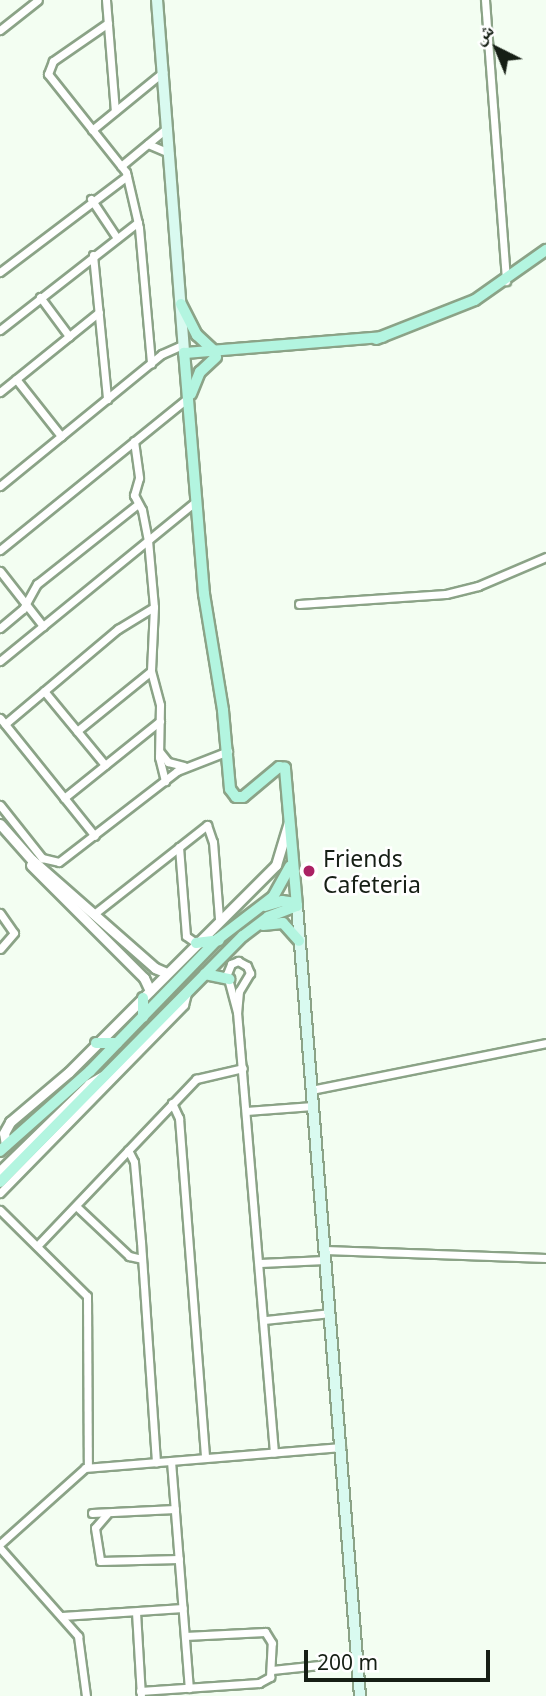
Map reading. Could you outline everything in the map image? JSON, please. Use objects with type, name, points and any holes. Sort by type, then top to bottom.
[{"type":"main road","points":[[157,0],[204,594],[233,795],[245,796],[283,766],[287,783],[360,1696]]},
{"type":"main road","points":[[184,352],[215,354],[382,337],[440,317],[506,281],[546,250]]},
{"type":"main road","points":[[181,304],[193,330],[215,354]]},
{"type":"main road","points":[[188,402],[197,376],[215,354]]},
{"type":"main road","points":[[264,781],[278,776],[287,783]]},
{"type":"main road","points":[[3,1148],[117,1043],[218,939],[280,889],[292,857]]},
{"type":"main road","points":[[239,922],[278,901],[296,904]]},
{"type":"main road","points":[[0,1182],[69,1116],[103,1076],[227,952],[261,921],[296,904]]},
{"type":"main road","points":[[227,952],[272,922],[286,925],[299,941]]},
{"type":"main road","points":[[196,943],[218,939]]},
{"type":"main road","points":[[208,971],[226,947],[218,939]]},
{"type":"main road","points":[[208,971],[229,979]]},
{"type":"main road","points":[[143,1017],[146,994]]},
{"type":"main road","points":[[96,1044],[117,1043]]},
{"type":"street","points":[[0,30],[38,0]]},
{"type":"street","points":[[106,0],[115,111]]},
{"type":"street","points":[[485,0],[506,281]]},
{"type":"street","points":[[107,23],[48,68],[51,79],[127,176],[138,222],[151,363]]},
{"type":"street","points":[[92,130],[163,72]]},
{"type":"street","points":[[121,166],[167,128]]},
{"type":"street","points":[[148,144],[169,153]]},
{"type":"street","points":[[0,272],[91,199],[127,176]]},
{"type":"street","points":[[91,199],[117,238]]},
{"type":"street","points":[[0,330],[138,222]]},
{"type":"street","points":[[93,255],[107,399]]},
{"type":"street","points":[[40,297],[69,336]]},
{"type":"street","points":[[0,392],[99,312]]},
{"type":"street","points":[[0,486],[151,363],[184,352]]},
{"type":"street","points":[[16,379],[61,436]]},
{"type":"street","points":[[0,550],[188,402]]},
{"type":"street","points":[[134,442],[139,478],[134,495],[148,540],[154,607],[151,671],[160,721],[159,752],[165,780]]},
{"type":"street","points":[[1,657],[196,500]]},
{"type":"street","points":[[0,628],[26,604],[37,584],[138,504]]},
{"type":"street","points":[[299,604],[446,594],[546,557]]},
{"type":"street","points":[[0,571],[43,625]]},
{"type":"street","points":[[95,836],[2,721],[44,691],[118,629],[154,607]]},
{"type":"street","points":[[77,731],[151,671]]},
{"type":"street","points":[[44,691],[105,765]]},
{"type":"street","points":[[64,798],[160,721]]},
{"type":"street","points":[[0,805],[48,862],[62,861],[185,766],[228,751]]},
{"type":"street","points":[[159,752],[168,762],[185,766]]},
{"type":"street","points":[[3,1148],[8,1124],[96,1044],[219,919],[276,866],[290,820]]},
{"type":"street","points":[[0,824],[44,880],[122,956],[151,974],[131,947]]},
{"type":"street","points":[[94,914],[207,825],[213,842],[219,919]]},
{"type":"street","points":[[9,835],[131,947],[167,973]]},
{"type":"street","points":[[179,847],[186,936],[196,943]]},
{"type":"street","points":[[0,913],[14,933],[0,949]]},
{"type":"street","points":[[122,956],[146,994]]},
{"type":"street","points":[[237,1012],[239,991],[249,976],[247,966],[233,963],[228,969],[237,1012],[243,1069],[274,1452]]},
{"type":"street","points":[[0,1193],[69,1116],[184,1005],[187,992]]},
{"type":"street","points":[[312,1090],[546,1043]]},
{"type":"street","points":[[37,1246],[199,1077],[243,1069]]},
{"type":"street","points":[[0,1171],[89,1084],[103,1076]]},
{"type":"street","points":[[172,1103],[179,1118],[205,1458]]},
{"type":"street","points":[[246,1111],[313,1106]]},
{"type":"street","points":[[128,1150],[134,1162],[156,1462]]},
{"type":"street","points":[[76,1206],[129,1256],[142,1259]]},
{"type":"street","points":[[0,1210],[87,1296],[88,1467]]},
{"type":"street","points":[[260,1264],[325,1255],[546,1258]]},
{"type":"street","points":[[265,1320],[330,1312]]},
{"type":"street","points":[[86,1696],[83,1651],[74,1629],[0,1546],[88,1467],[341,1447]]},
{"type":"street","points":[[171,1461],[189,1688]]},
{"type":"street","points":[[92,1513],[175,1508]]},
{"type":"street","points":[[107,1514],[95,1528],[100,1562],[179,1559]]},
{"type":"street","points":[[62,1616],[183,1608]]},
{"type":"street","points":[[136,1612],[141,1694],[259,1683],[272,1670],[358,1661]]},
{"type":"street","points":[[74,1629],[87,1615]]},
{"type":"street","points":[[185,1636],[265,1632],[272,1641],[272,1670]]},
{"type":"place","name":"Friends Cafeteria","points":[[309,871]]}]
